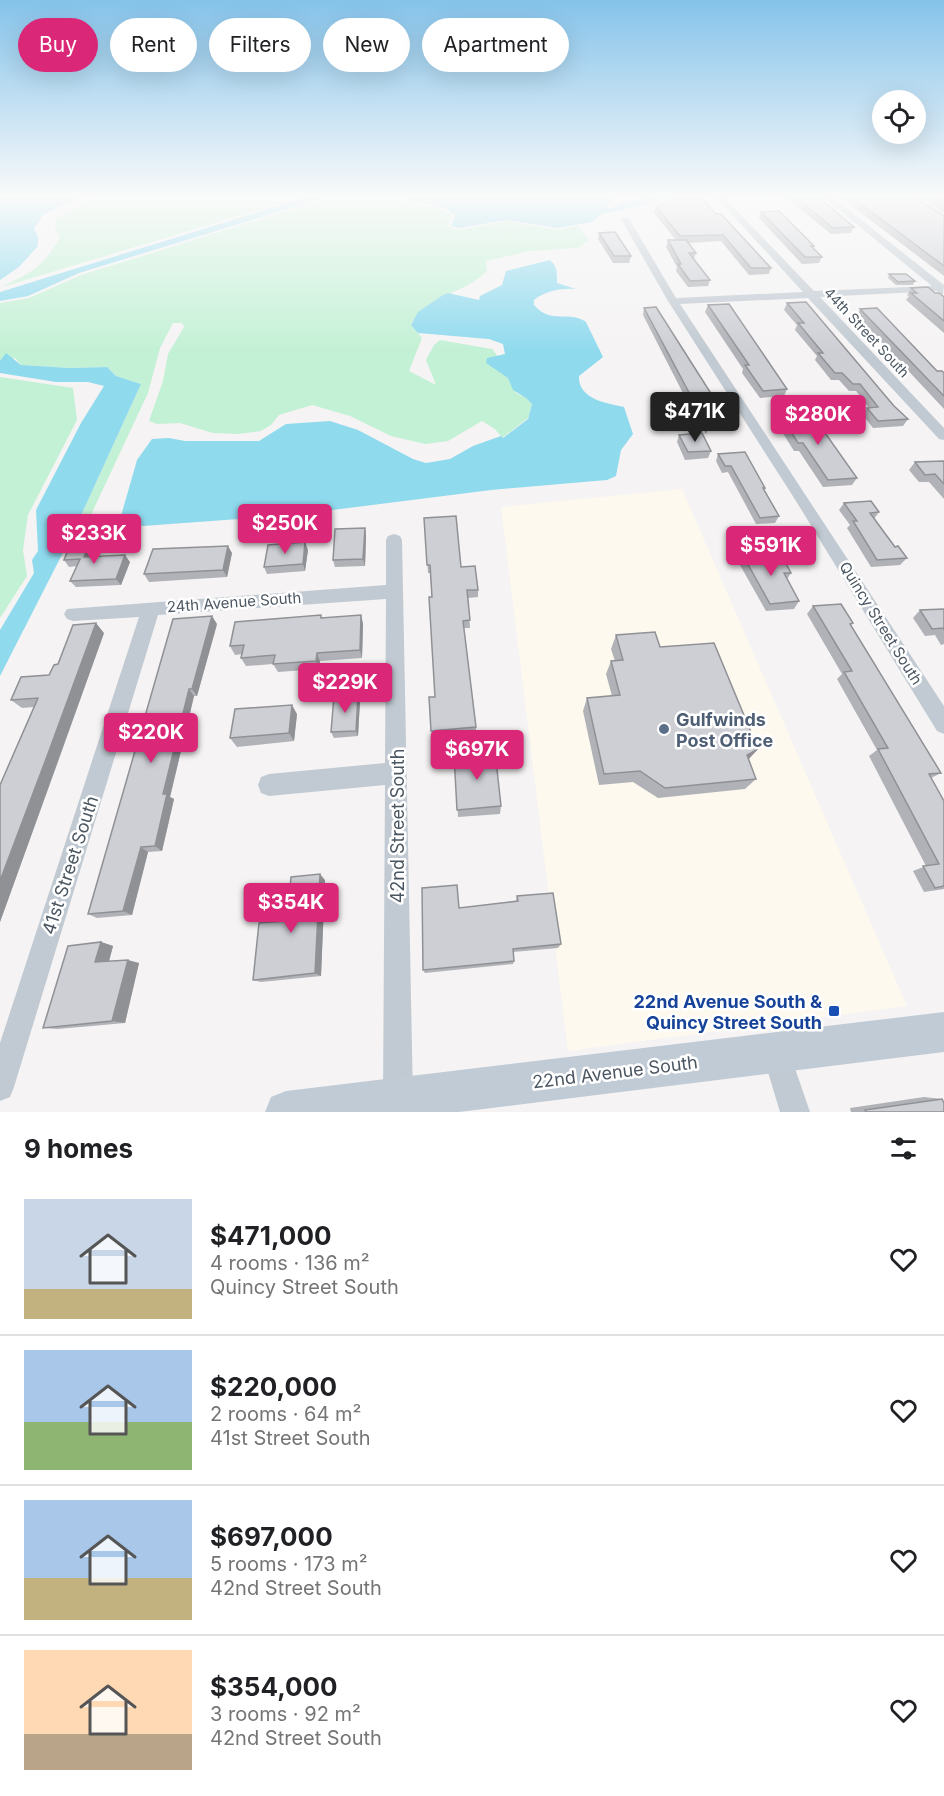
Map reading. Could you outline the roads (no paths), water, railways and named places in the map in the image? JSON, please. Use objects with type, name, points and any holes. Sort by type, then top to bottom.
[{"type":"main road","name":"22nd Avenue South","points":[[286,1112],[398,1105],[776,1052],[944,1032]]},
{"type":"street","name":"Quincy Street South","points":[[642,248],[673,301],[801,497],[944,724]]},
{"type":"street","name":"44th Street South","points":[[767,248],[944,436]]},
{"type":"street","points":[[891,248],[942,290]]},
{"type":"street","points":[[673,301],[942,290]]},
{"type":"street","name":"42nd Street South","points":[[394,540],[398,1105]]},
{"type":"street","name":"24th Avenue South","points":[[73,614],[394,591]]},
{"type":"street","name":"41st Street South","points":[[0,1087],[151,608]]},
{"type":"street","points":[[269,785],[396,773]]},
{"type":"street","points":[[776,1052],[795,1112]]},
{"type":"water","points":[[0,248],[36,248],[19,267],[0,280]]},
{"type":"water","points":[[142,248],[161,248],[79,273],[28,296],[0,301],[0,292]]},
{"type":"water","points":[[550,260],[556,268],[557,283],[576,289],[549,292],[534,300],[534,305],[547,314],[574,317],[586,322],[603,357],[579,376],[580,384],[583,390],[594,399],[624,407],[633,434],[621,450],[616,476],[607,480],[491,490],[293,515],[143,526],[127,521],[121,516],[137,460],[152,439],[259,441],[286,424],[330,421],[358,430],[413,459],[426,463],[450,459],[473,446],[501,436],[503,438],[528,419],[532,404],[513,390],[508,378],[486,363],[487,358],[505,354],[503,344],[489,339],[418,333],[411,325],[418,312],[443,295],[448,293],[479,300],[480,296],[502,285],[506,271]]},
{"type":"water","points":[[6,353],[21,365],[70,368],[107,367],[116,376],[141,384],[73,533],[0,676],[0,630],[34,573],[32,560],[38,551],[36,510],[81,423],[104,386],[88,382],[56,382],[0,373],[0,361]]},
{"type":"place","name":"Gulfwinds Post Office","points":[[664,729]]},
{"type":"place","name":"22nd Avenue South & Quincy Street South","points":[[834,1011]]}]
